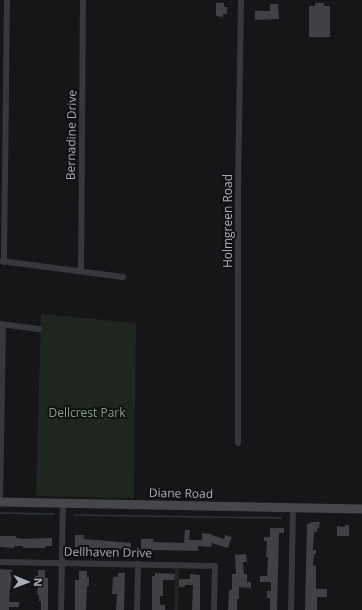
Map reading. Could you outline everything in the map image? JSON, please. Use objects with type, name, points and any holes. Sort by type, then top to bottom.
[{"type":"street","points":[[7,0],[2,261],[123,276]]},
{"type":"street","name":"Bernadine Drive","points":[[80,271],[83,0]]},
{"type":"street","name":"Holmgreen Road","points":[[238,443],[238,193],[241,0]]},
{"type":"street","points":[[0,502],[2,324],[39,329]]},
{"type":"street","name":"Diane Road","points":[[0,502],[63,502],[362,509]]},
{"type":"street","points":[[61,610],[63,502]]},
{"type":"street","points":[[291,610],[293,507]]},
{"type":"street","name":"Dellhaven Drive","points":[[0,562],[215,566],[214,610]]},
{"type":"street","points":[[137,610],[138,564]]},
{"type":"green space","name":"Dellcrest Park","points":[[41,314],[136,323],[134,498],[36,496]]},
{"type":"green space","points":[[175,569],[179,569],[178,610],[174,610]]},
{"type":"building","points":[[216,3],[224,3],[224,7],[227,7],[227,14],[223,14],[223,17],[216,16]]},
{"type":"building","points":[[315,3],[324,3],[324,6],[330,6],[330,37],[309,37],[309,6],[315,6]]},
{"type":"building","points":[[270,4],[278,4],[279,19],[255,20],[255,11],[270,11]]},
{"type":"building","points":[[310,522],[320,522],[317,532],[314,532],[313,550],[316,550],[316,554],[314,554],[313,565],[316,566],[316,589],[327,589],[327,597],[317,597],[317,610],[305,610],[307,524],[310,524]]},
{"type":"building","points":[[345,525],[349,525],[349,536],[337,536],[337,526],[345,527]]},
{"type":"building","points":[[270,528],[284,528],[284,533],[279,533],[277,610],[270,610],[270,598],[267,598],[267,591],[271,591],[271,582],[260,582],[260,576],[267,576],[267,541],[264,541],[264,537],[270,537]]},
{"type":"building","points":[[185,530],[190,530],[189,540],[202,540],[202,533],[212,534],[224,539],[225,535],[232,537],[228,548],[212,543],[211,547],[198,546],[198,551],[153,550],[153,552],[149,551],[149,549],[141,549],[141,539],[154,539],[153,542],[184,543]]},
{"type":"building","points":[[75,535],[84,535],[84,539],[131,543],[131,550],[118,548],[84,548],[79,550],[79,547],[75,547]]},
{"type":"building","points":[[0,536],[16,536],[16,538],[20,539],[52,538],[52,546],[46,546],[45,548],[23,548],[23,546],[14,546],[14,548],[0,547]]},
{"type":"building","points":[[246,554],[247,562],[243,562],[244,574],[247,574],[247,582],[251,582],[251,588],[239,587],[237,610],[228,610],[229,590],[232,590],[232,574],[236,574],[235,555]]},
{"type":"building","points":[[0,569],[12,570],[9,602],[19,602],[19,607],[9,607],[9,610],[0,610]]},
{"type":"building","points":[[38,570],[45,570],[45,578],[48,578],[48,610],[41,610],[41,601],[39,601],[39,595],[37,595],[38,582],[35,582],[35,576],[38,576]]},
{"type":"building","points":[[79,571],[87,571],[87,577],[89,577],[86,610],[75,610],[75,580],[79,580]]},
{"type":"building","points":[[118,573],[125,573],[124,610],[116,610],[117,594],[112,594],[113,577],[118,577]]},
{"type":"building","points":[[155,573],[175,574],[174,580],[163,580],[163,596],[160,596],[160,605],[165,605],[165,610],[152,610],[152,576],[155,576]]},
{"type":"building","points":[[190,574],[200,575],[200,610],[192,610],[193,585],[179,587],[179,579],[190,579]]},
{"type":"waterway","points":[[0,513],[54,514]]},
{"type":"waterway","points":[[74,515],[281,518]]}]
